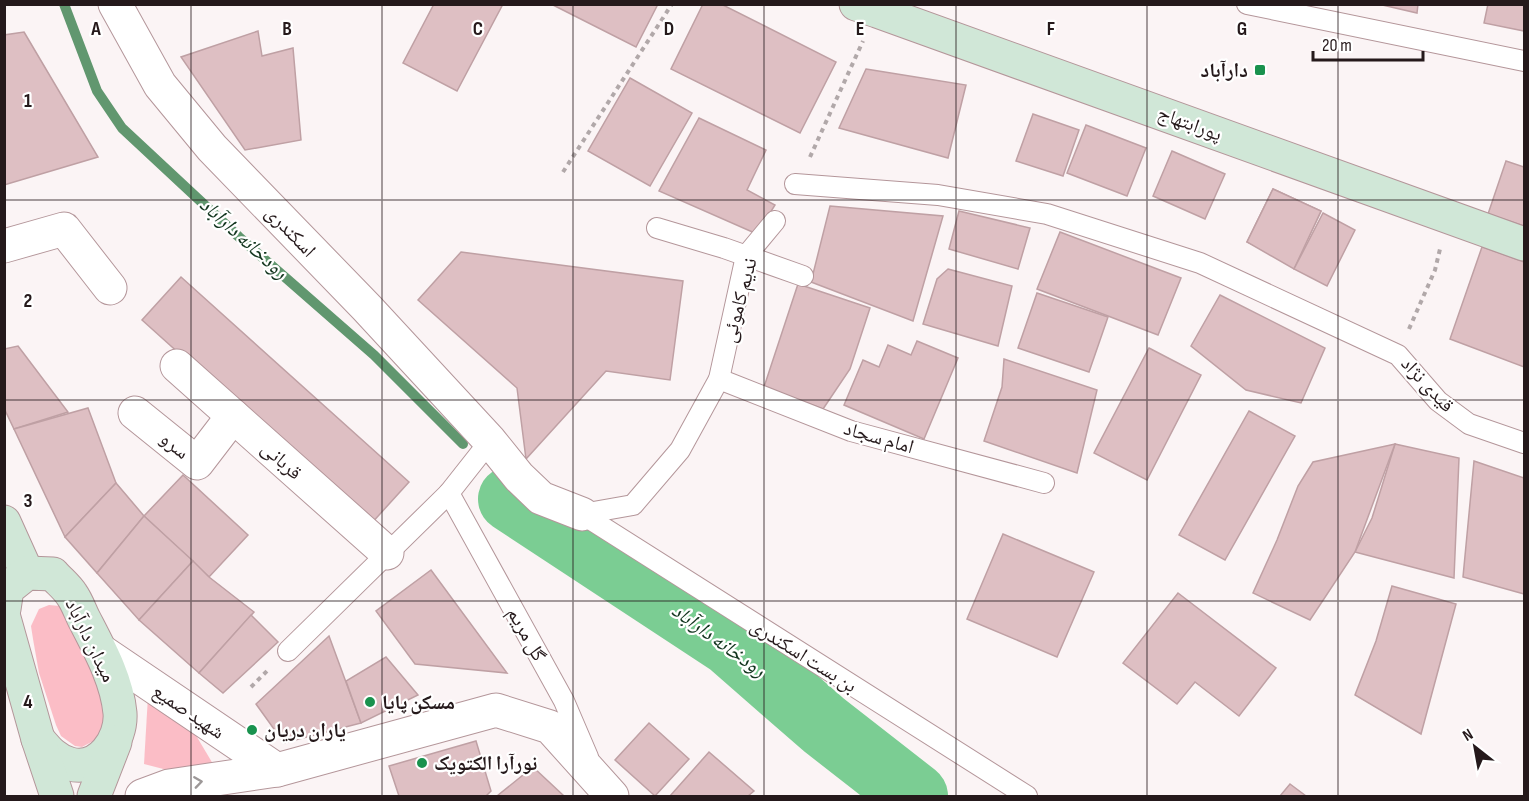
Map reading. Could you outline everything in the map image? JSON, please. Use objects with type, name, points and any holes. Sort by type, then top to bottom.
[{"type":"main road","name":"پورابتهاج","points":[[866,8],[1524,244]]},
{"type":"main road","points":[[4,522],[27,573],[7,589],[4,609]]},
{"type":"main road","name":"میدان دارآباد","points":[[27,573],[53,574],[72,595],[101,651],[117,695],[120,716],[119,732]]},
{"type":"main road","points":[[4,618],[38,739],[57,796]]},
{"type":"main road","points":[[38,739],[54,756],[71,764],[88,764],[101,757],[112,746],[119,732]]},
{"type":"main road","points":[[94,796],[119,732]]},
{"type":"street","name":"اسکندری","points":[[115,4],[160,85],[212,148],[367,308],[490,441],[519,477],[541,498],[582,514]]},
{"type":"street","points":[[4,246],[64,229],[110,288]]},
{"type":"street","name":"قربانی","points":[[177,366],[387,553]]},
{"type":"street","name":"سرو","points":[[135,413],[197,463],[233,416]]},
{"type":"street","name":"شهید صمیع","points":[[101,651],[281,783]]},
{"type":"street","points":[[142,796],[169,786],[281,783],[496,710],[550,727],[605,788]]},
{"type":"lane","points":[[1247,4],[1524,61]]},
{"type":"lane","points":[[795,184],[938,195],[1047,214],[1200,263],[1398,356]]},
{"type":"lane","name":"ندیم کاموئی","points":[[582,514],[633,505],[680,450],[719,379],[746,256],[775,221]]},
{"type":"lane","points":[[657,228],[803,276]]},
{"type":"lane","name":"قیدی نژاد","points":[[1398,356],[1438,401],[1469,424],[1524,443]]},
{"type":"lane","name":"امام سجاد","points":[[719,379],[851,431],[1044,483]]},
{"type":"lane","points":[[288,651],[449,493],[490,441]]},
{"type":"lane","name":"گل مریم","points":[[449,493],[564,701],[605,788]]},
{"type":"lane","name":"بن بست اسکندری","points":[[582,514],[1027,796]]},
{"type":"path","points":[[563,172],[672,4]]},
{"type":"path","points":[[795,184],[817,147],[866,8]]},
{"type":"path","name":"قیدی نژاد","points":[[1398,356],[1435,270],[1449,216]]},
{"type":"shaded area","points":[[49,605],[60,606],[75,631],[109,710],[99,738],[82,747],[75,746],[61,736],[39,673],[31,626],[39,609]]},
{"type":"shaded area","points":[[148,696],[191,727],[216,769],[175,772],[144,764]]},
{"type":"building","points":[[434,4],[503,4],[457,91],[403,63]]},
{"type":"building","points":[[551,4],[658,4],[636,47]]},
{"type":"building","points":[[703,4],[721,4],[836,62],[800,133],[671,69]]},
{"type":"building","points":[[1378,4],[1418,4],[1417,13]]},
{"type":"building","points":[[1488,4],[1524,4],[1524,31],[1484,23]]},
{"type":"building","points":[[258,31],[262,56],[293,48],[301,140],[245,150],[181,57]]},
{"type":"building","points":[[24,32],[98,157],[4,185],[4,35]]},
{"type":"building","points":[[866,69],[966,85],[948,158],[839,128]]},
{"type":"building","points":[[630,78],[692,113],[650,186],[588,151]]},
{"type":"building","points":[[1033,114],[1079,130],[1063,176],[1016,161]]},
{"type":"building","points":[[699,118],[766,150],[747,190],[775,205],[757,234],[659,191]]},
{"type":"building","points":[[1086,125],[1146,148],[1127,196],[1067,173]]},
{"type":"building","points":[[1172,151],[1225,174],[1205,219],[1153,196]]},
{"type":"building","points":[[1506,161],[1524,167],[1524,226],[1488,214]]},
{"type":"building","points":[[1273,189],[1321,211],[1295,265],[1247,242]]},
{"type":"building","points":[[1273,189],[1321,211],[1294,269],[1247,242]]},
{"type":"building","points":[[830,206],[943,216],[913,321],[811,282]]},
{"type":"building","points":[[959,211],[1030,228],[1018,269],[949,249]]},
{"type":"building","points":[[1323,213],[1355,230],[1327,286],[1294,269]]},
{"type":"building","points":[[1060,232],[1181,278],[1158,335],[1037,289]]},
{"type":"building","points":[[1482,247],[1524,262],[1524,367],[1450,339]]},
{"type":"building","points":[[461,252],[683,281],[670,380],[606,371],[526,459],[517,388],[418,300]]},
{"type":"building","points":[[948,269],[1012,286],[998,346],[923,324],[937,279]]},
{"type":"building","points":[[181,277],[409,482],[370,525],[142,320]]},
{"type":"building","points":[[798,284],[870,308],[850,369],[823,409],[764,387]]},
{"type":"building","points":[[1037,293],[1108,317],[1089,372],[1018,348]]},
{"type":"building","points":[[1220,295],[1325,348],[1301,403],[1246,390],[1191,346]]},
{"type":"building","points":[[917,341],[958,358],[924,439],[844,405],[863,360],[879,367],[888,345],[911,355]]},
{"type":"building","points":[[18,346],[68,412],[14,429],[4,408],[4,349]]},
{"type":"building","points":[[1149,348],[1201,375],[1147,480],[1094,453]]},
{"type":"building","points":[[1004,359],[1097,390],[1077,473],[984,441],[1002,387]]},
{"type":"building","points":[[88,408],[116,483],[65,537],[14,429]]},
{"type":"building","points":[[1249,411],[1295,436],[1225,560],[1179,535]]},
{"type":"building","points":[[1395,444],[1459,458],[1454,578],[1355,552],[1372,518]]},
{"type":"building","points":[[1395,444],[1355,552],[1310,620],[1253,593],[1298,486],[1313,462]]},
{"type":"building","points":[[1474,461],[1524,478],[1524,594],[1463,577]]},
{"type":"building","points":[[183,475],[248,535],[209,577],[144,516]]},
{"type":"building","points":[[116,483],[144,516],[97,573],[65,537]]},
{"type":"building","points":[[144,516],[193,561],[139,620],[97,573]]},
{"type":"building","points":[[1003,534],[1094,572],[1057,657],[967,619]]},
{"type":"building","points":[[193,561],[209,577],[254,612],[199,673],[139,620]]},
{"type":"building","points":[[431,570],[507,673],[415,664],[376,611]]},
{"type":"building","points":[[1392,586],[1456,604],[1421,734],[1355,695],[1376,641]]},
{"type":"building","points":[[1178,593],[1276,668],[1239,716],[1195,682],[1177,704],[1123,663]]},
{"type":"building","points":[[251,615],[278,642],[223,693],[199,673]]},
{"type":"building","points":[[329,636],[361,723],[284,743],[256,704]]},
{"type":"building","points":[[386,657],[418,695],[361,723],[346,681]]},
{"type":"building","points":[[649,723],[689,759],[655,796],[615,760]]},
{"type":"building","points":[[476,741],[491,791],[486,796],[399,796],[389,766]]},
{"type":"building","points":[[709,752],[754,791],[748,796],[670,796]]},
{"type":"building","points":[[533,767],[564,796],[497,796]]},
{"type":"building","points":[[1290,784],[1306,796],[1280,796]]},
{"type":"waterway","name":"رودخانه دارآباد","points":[[64,4],[97,91],[122,128],[239,237],[374,355],[463,444]]},
{"type":"waterway","name":"رودخانه دارآباد","points":[[511,499],[730,643],[824,725],[915,796]]},
{"type":"place","name":"دارآباد","points":[[1260,70]]},
{"type":"place","name":"مسکن پایا","points":[[370,702]]},
{"type":"place","name":"یاران دریان","points":[[252,730]]},
{"type":"place","name":"نورآرا الکتویک","points":[[422,763]]}]
